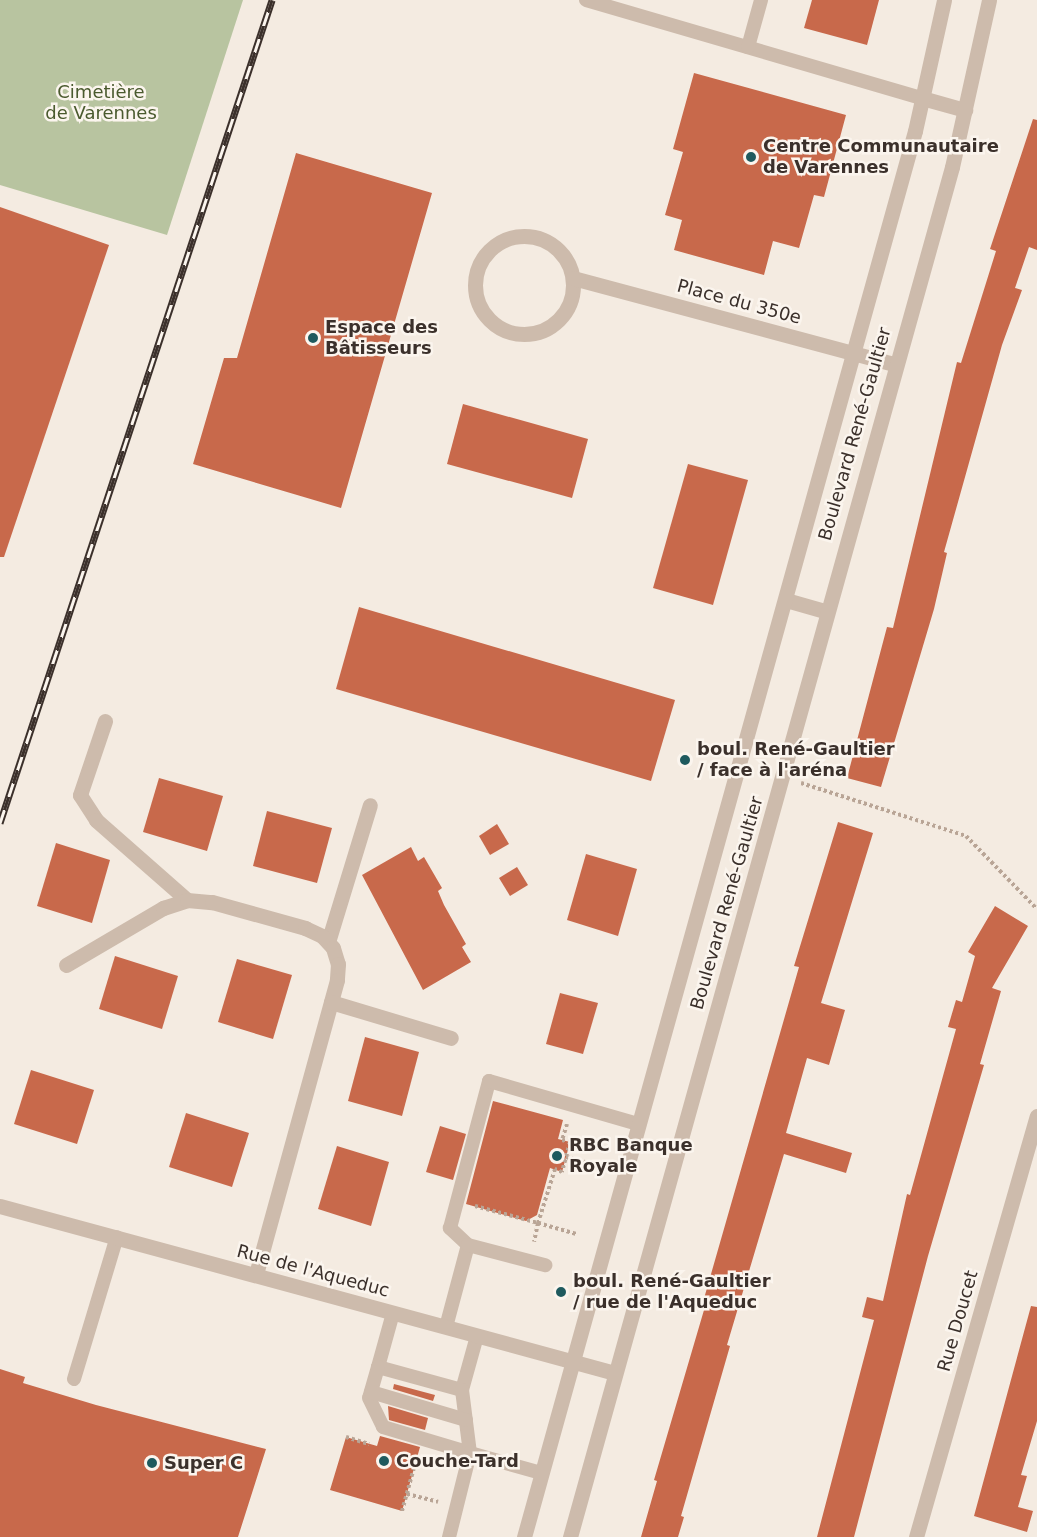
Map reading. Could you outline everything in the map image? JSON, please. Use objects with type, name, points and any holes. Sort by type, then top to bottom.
[{"type":"street","name":"Boulevard René-Gaultier","points":[[524,1537],[854,353],[922,98],[944,0]]},
{"type":"street","name":"Boulevard René-Gaultier","points":[[570,1537],[783,777],[825,610],[952,167],[989,0]]},
{"type":"street","points":[[922,98],[965,110]]},
{"type":"street","points":[[513,237],[545,241],[568,263],[573,278],[573,294],[562,316],[543,331],[527,334],[496,326],[484,314],[475,284],[486,254],[513,237]]},
{"type":"street","name":"Place du 350e","points":[[573,278],[894,364]]},
{"type":"street","points":[[786,600],[825,610]]},
{"type":"street","points":[[105,721],[80,795],[96,820],[187,900]]},
{"type":"street","points":[[256,1275],[331,1002],[338,972],[328,942],[370,805]]},
{"type":"street","points":[[66,966],[163,908],[187,900],[212,902],[304,928],[328,942]]},
{"type":"street","points":[[331,1002],[451,1038]]},
{"type":"street","name":"Rue Doucet","points":[[916,1537],[1037,1116]]},
{"type":"street","name":"Rue de l'Aqueduc","points":[[0,1206],[615,1373]]},
{"type":"lane","points":[[586,0],[922,98]]},
{"type":"lane","points":[[748,47],[761,0]]},
{"type":"lane","points":[[545,1265],[468,1245],[450,1228],[489,1081],[638,1124]]},
{"type":"lane","points":[[74,1378],[117,1237]]},
{"type":"lane","points":[[446,1327],[468,1245]]},
{"type":"lane","points":[[393,1313],[369,1398],[383,1427],[542,1473]]},
{"type":"lane","points":[[449,1537],[470,1453],[462,1390],[477,1336]]},
{"type":"lane","points":[[378,1367],[462,1390]]},
{"type":"lane","points":[[371,1392],[466,1420]]},
{"type":"path","points":[[783,777],[966,836],[1037,909]]},
{"type":"path","points":[[538,1223],[555,1169],[562,1172],[570,1142],[562,1140],[567,1123],[576,1126]]},
{"type":"path","points":[[566,1157],[595,1166]]},
{"type":"path","points":[[465,1204],[576,1234]]},
{"type":"path","points":[[346,1437],[381,1447]]},
{"type":"path","points":[[402,1511],[417,1457],[408,1455]]},
{"type":"path","points":[[407,1494],[456,1508]]},
{"type":"green space","name":"Cimetière de Varennes","points":[[0,0],[243,0],[167,235],[0,185]]},
{"type":"building","points":[[812,0],[879,0],[867,45],[804,28]]},
{"type":"building","points":[[694,73],[846,115],[824,197],[814,195],[799,248],[773,241],[764,275],[674,250],[682,220],[665,215],[683,152],[673,149]]},
{"type":"building","points":[[1033,119],[1037,120],[1037,250],[1029,247],[1015,288],[1022,290],[1002,345],[944,552],[947,553],[934,609],[881,787],[847,778],[887,627],[893,628],[957,362],[961,363],[996,251],[990,249]]},
{"type":"building","name":"Espace des Bâtisseurs","points":[[296,153],[432,193],[341,508],[193,464],[224,358],[237,358]]},
{"type":"building","points":[[0,207],[109,245],[4,557],[0,557]]},
{"type":"building","points":[[463,404],[588,439],[572,498],[447,464]]},
{"type":"building","points":[[688,464],[748,480],[713,605],[653,588]]},
{"type":"building","points":[[359,607],[675,700],[651,781],[336,689]]},
{"type":"building","points":[[159,778],[223,796],[207,851],[143,832]]},
{"type":"building","points":[[267,811],[332,828],[317,883],[253,866]]},
{"type":"building","points":[[838,822],[873,833],[821,1003],[845,1010],[829,1065],[807,1058],[786,1133],[852,1153],[846,1173],[784,1154],[727,1345],[730,1346],[681,1516],[684,1517],[678,1537],[641,1537],[657,1481],[654,1480],[704,1310],[701,1309],[799,967],[794,966]]},
{"type":"building","points":[[497,824],[509,844],[490,855],[479,836]]},
{"type":"building","points":[[56,843],[110,860],[92,923],[37,906]]},
{"type":"building","points":[[411,847],[418,861],[424,857],[442,888],[438,891],[466,944],[462,947],[471,962],[423,990],[362,875]]},
{"type":"building","points":[[586,854],[637,869],[618,936],[567,920]]},
{"type":"building","points":[[517,867],[528,885],[510,896],[499,878]]},
{"type":"building","points":[[995,906],[1028,926],[992,988],[1001,991],[980,1064],[984,1065],[928,1256],[854,1537],[817,1537],[874,1320],[862,1317],[867,1297],[883,1301],[907,1194],[910,1195],[956,1029],[948,1027],[956,1000],[962,1002],[975,956],[968,952]]},
{"type":"building","points":[[115,956],[178,976],[162,1029],[99,1009]]},
{"type":"building","points":[[237,959],[292,975],[273,1039],[218,1022]]},
{"type":"building","points":[[560,993],[598,1003],[583,1054],[546,1044]]},
{"type":"building","points":[[365,1037],[419,1052],[402,1116],[348,1101]]},
{"type":"building","points":[[31,1070],[94,1090],[77,1144],[14,1124]]},
{"type":"building","points":[[493,1101],[563,1120],[558,1139],[570,1142],[562,1172],[550,1168],[537,1215],[526,1221],[466,1204]]},
{"type":"building","points":[[186,1113],[249,1133],[232,1187],[169,1167]]},
{"type":"building","points":[[440,1126],[466,1134],[453,1180],[426,1172]]},
{"type":"building","points":[[337,1146],[389,1162],[371,1226],[318,1209]]},
{"type":"building","points":[[1031,1306],[1037,1307],[1037,1421],[1021,1475],[1027,1476],[1018,1507],[1033,1511],[1027,1532],[974,1516]]},
{"type":"building","points":[[0,1369],[25,1377],[23,1383],[96,1405],[266,1449],[238,1537],[0,1537]]},
{"type":"building","points":[[394,1384],[435,1395],[433,1401],[393,1389]]},
{"type":"building","points":[[388,1406],[428,1418],[425,1430],[389,1420]]},
{"type":"building","points":[[380,1436],[420,1447],[402,1511],[330,1490],[346,1437],[377,1446]]},
{"type":"railway","points":[[0,823],[272,0]]},
{"type":"place","name":"Centre Communautaire de Varennes","points":[[751,157]]},
{"type":"place","name":"Espace des Bâtisseurs","points":[[313,338]]},
{"type":"place","name":"boul. René-Gaultier / face à l'aréna","points":[[685,760]]},
{"type":"place","name":"RBC Banque Royale","points":[[557,1156]]},
{"type":"place","name":"boul. René-Gaultier / rue de l'Aqueduc","points":[[561,1292]]},
{"type":"place","name":"Couche-Tard","points":[[384,1461]]},
{"type":"place","name":"Super C","points":[[152,1463]]}]
